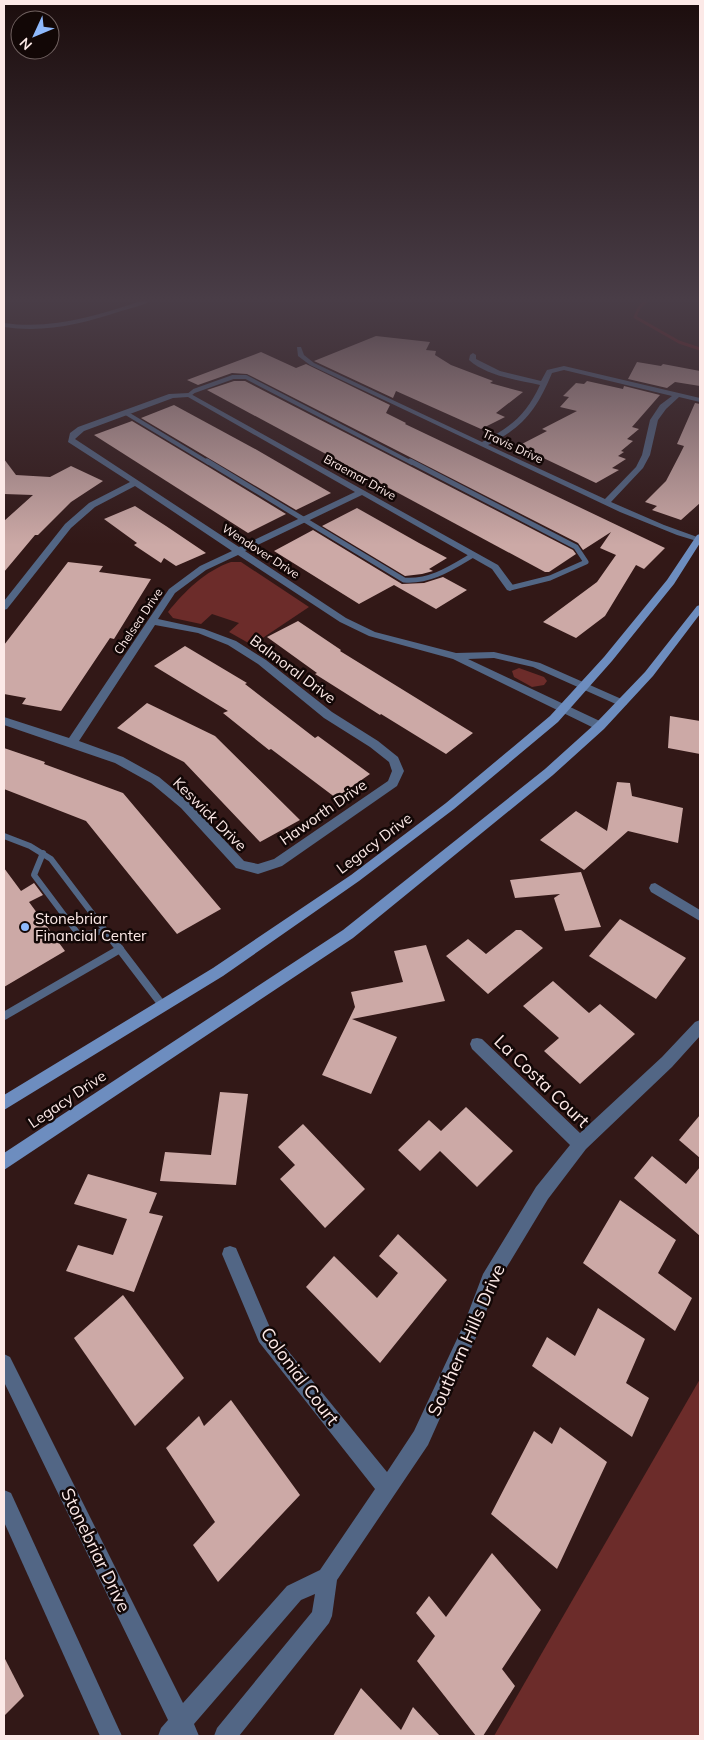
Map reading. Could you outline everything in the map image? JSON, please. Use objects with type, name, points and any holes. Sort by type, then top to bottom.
[{"type":"main road","name":"Legacy Drive","points":[[4,1103],[218,972],[355,878],[450,806],[565,708],[671,582],[699,539]]},
{"type":"main road","name":"Legacy Drive","points":[[4,1162],[348,934],[549,772],[600,726],[649,674],[700,608]]},
{"type":"street","name":"Travis Drive","points":[[350,382],[606,503],[673,532],[699,539]]},
{"type":"street","points":[[482,445],[506,434],[525,419],[544,384],[537,382]]},
{"type":"street","points":[[626,382],[676,396],[700,400]]},
{"type":"street","points":[[126,413],[172,396],[190,395]]},
{"type":"street","name":"Braemar Drive","points":[[190,395],[496,567],[510,588]]},
{"type":"street","points":[[606,503],[639,468],[646,455],[654,420],[663,407],[676,396]]},
{"type":"street","name":"Wendover Drive","points":[[126,413],[81,429],[72,435],[71,440],[344,620],[372,634],[456,656],[600,726]]},
{"type":"street","points":[[4,607],[68,526],[92,505],[135,483]]},
{"type":"street","name":"Chelsea Drive","points":[[72,743],[172,591],[203,568],[362,492]]},
{"type":"street","name":"Balmoral Drive","points":[[152,621],[202,631],[232,643],[262,662],[328,715],[374,744],[394,760],[398,771]]},
{"type":"street","name":"Wendover Drive","points":[[456,656],[494,655],[536,665],[622,703]]},
{"type":"street","name":"Keswick Drive","points":[[4,722],[119,760],[155,780],[185,805],[240,865],[258,869]]},
{"type":"street","name":"Haworth Drive","points":[[258,869],[278,863],[385,789],[393,783],[398,771]]},
{"type":"street","points":[[655,888],[700,916]]},
{"type":"street","name":"Southern Hills Drive","points":[[225,1736],[322,1616],[326,1577],[421,1438],[468,1335],[489,1280],[542,1193],[580,1144],[667,1062],[700,1026]]},
{"type":"street","name":"La Costa Court","points":[[478,1044],[580,1144]]},
{"type":"street","name":"Colonial Court","points":[[230,1254],[265,1336],[387,1488]]},
{"type":"street","name":"Stonebriar Drive","points":[[4,1363],[179,1732]]},
{"type":"street","points":[[4,1500],[111,1736]]},
{"type":"street","name":"Southern Hills Drive","points":[[179,1732],[294,1593],[326,1577]]},
{"type":"lane","points":[[190,395],[194,391],[219,382]]},
{"type":"lane","points":[[256,382],[576,546],[586,562],[568,572],[534,583],[510,588]]},
{"type":"lane","points":[[126,413],[404,580],[420,582],[473,555]]},
{"type":"lane","points":[[4,836],[30,846],[51,859],[163,1006]]},
{"type":"lane","points":[[43,853],[34,875],[79,935],[106,931]]},
{"type":"lane","points":[[4,1016],[120,948]]},
{"type":"shaded area","points":[[231,562],[241,562],[309,607],[252,645],[229,632],[239,623],[212,614],[201,624],[173,618],[168,612],[189,589],[204,576]]},
{"type":"shaded area","points":[[519,668],[544,677],[547,681],[544,685],[532,687],[514,677],[512,671]]},
{"type":"shaded area","points":[[700,1379],[700,1736],[494,1736]]},
{"type":"building","points":[[192,382],[206,382],[198,385]]},
{"type":"building","points":[[230,382],[247,382],[573,550],[576,554],[549,572],[545,572],[207,390]]},
{"type":"building","points":[[263,382],[343,382],[390,405],[386,413],[405,424],[665,548],[644,569],[636,565],[605,616],[576,638],[543,622],[597,582],[616,555],[600,548],[611,532],[583,550],[578,543]]},
{"type":"building","points":[[359,382],[491,382],[523,392],[496,413],[505,417],[481,429],[396,391],[393,398]]},
{"type":"building","points":[[592,382],[623,389],[624,386],[660,395],[632,427],[639,429],[627,439],[633,441],[618,456],[626,459],[612,468],[619,470],[596,483],[518,446],[547,431],[542,429],[577,411],[560,407],[569,397],[563,396],[576,383]]},
{"type":"building","points":[[642,382],[675,382],[667,388]]},
{"type":"building","points":[[676,382],[700,382],[700,386]]},
{"type":"building","points":[[695,403],[700,404],[700,503],[681,520],[652,510],[657,506],[645,502],[666,481],[679,456],[684,446],[677,444]]},
{"type":"building","points":[[174,405],[331,493],[296,510],[141,418]]},
{"type":"building","points":[[132,421],[286,514],[248,533],[94,435]]},
{"type":"building","points":[[4,459],[16,475],[50,477],[71,466],[103,481],[71,502],[38,535],[35,535],[4,572],[4,521],[33,495],[4,494]]},
{"type":"building","points":[[135,506],[206,553],[176,566],[164,558],[161,563],[134,545],[137,543],[104,519]]},
{"type":"building","points":[[357,508],[447,558],[429,569],[433,571],[405,576],[322,526]]},
{"type":"building","points":[[313,530],[402,584],[424,583],[443,577],[467,590],[436,609],[394,585],[359,604],[274,551]]},
{"type":"building","points":[[68,562],[103,566],[99,572],[151,579],[114,639],[110,638],[61,711],[22,704],[26,698],[4,694],[4,645]]},
{"type":"building","points":[[298,621],[340,651],[473,733],[446,754],[315,674],[317,673],[267,637]]},
{"type":"building","points":[[185,646],[247,683],[245,684],[315,738],[318,736],[370,774],[336,798],[271,749],[269,750],[223,713],[228,711],[154,666]]},
{"type":"building","points":[[147,703],[215,736],[300,820],[260,842],[184,762],[117,728]]},
{"type":"building","points":[[670,716],[700,721],[700,754],[668,748]]},
{"type":"building","points":[[4,748],[123,793],[221,909],[177,934],[86,821],[4,789]]},
{"type":"building","points":[[617,782],[630,783],[632,796],[683,808],[678,843],[628,831],[584,870],[540,840],[576,811],[607,831]]},
{"type":"building","name":"Stonebriar Financial Center","points":[[4,868],[21,891],[34,883],[43,895],[29,902],[65,951],[4,987]]},
{"type":"building","points":[[581,872],[601,927],[565,931],[554,898],[560,894],[515,898],[510,880]]},
{"type":"building","points":[[620,919],[686,958],[656,999],[589,956]]},
{"type":"building","points":[[516,930],[521,930],[543,948],[488,994],[446,956],[468,939],[486,954]]},
{"type":"building","points":[[426,945],[445,1001],[352,1019],[397,1037],[371,1094],[322,1075],[355,1007],[351,992],[403,982],[394,951]]},
{"type":"building","points":[[553,981],[589,1013],[600,1004],[635,1034],[580,1084],[544,1051],[559,1038],[523,1006]]},
{"type":"building","points":[[220,1092],[248,1094],[236,1185],[160,1181],[165,1152],[211,1155]]},
{"type":"building","points":[[466,1107],[513,1151],[477,1187],[440,1151],[420,1171],[398,1150],[429,1120],[441,1131]]},
{"type":"building","points":[[700,1115],[700,1158],[679,1140]]},
{"type":"building","points":[[303,1124],[365,1189],[325,1228],[280,1179],[295,1165],[278,1147]]},
{"type":"building","points":[[652,1156],[686,1184],[700,1167],[700,1236],[634,1178]]},
{"type":"building","points":[[88,1174],[157,1193],[149,1213],[163,1216],[134,1292],[66,1271],[78,1245],[113,1255],[127,1219],[74,1204]]},
{"type":"building","points":[[620,1200],[676,1240],[658,1273],[692,1298],[675,1331],[583,1263]]},
{"type":"building","points":[[398,1234],[447,1280],[380,1363],[306,1287],[334,1256],[377,1298],[398,1273],[379,1256]]},
{"type":"building","points":[[123,1295],[184,1378],[135,1426],[74,1338]]},
{"type":"building","points":[[598,1308],[645,1339],[626,1383],[649,1398],[632,1437],[532,1366],[547,1337],[575,1356]]},
{"type":"building","points":[[231,1400],[300,1495],[218,1582],[193,1545],[215,1522],[166,1448],[199,1416],[204,1426]]},
{"type":"building","points":[[560,1427],[607,1462],[557,1569],[491,1514],[534,1431],[552,1444]]},
{"type":"building","points":[[492,1553],[541,1610],[502,1669],[515,1686],[483,1736],[476,1736],[417,1661],[435,1636],[416,1613],[429,1596],[446,1617]]},
{"type":"building","points":[[4,1657],[24,1696],[4,1716]]},
{"type":"building","points":[[361,1688],[401,1730],[413,1707],[440,1736],[333,1736]]},
{"type":"place","name":"Stonebriar Financial Center","points":[[25,927]]}]
